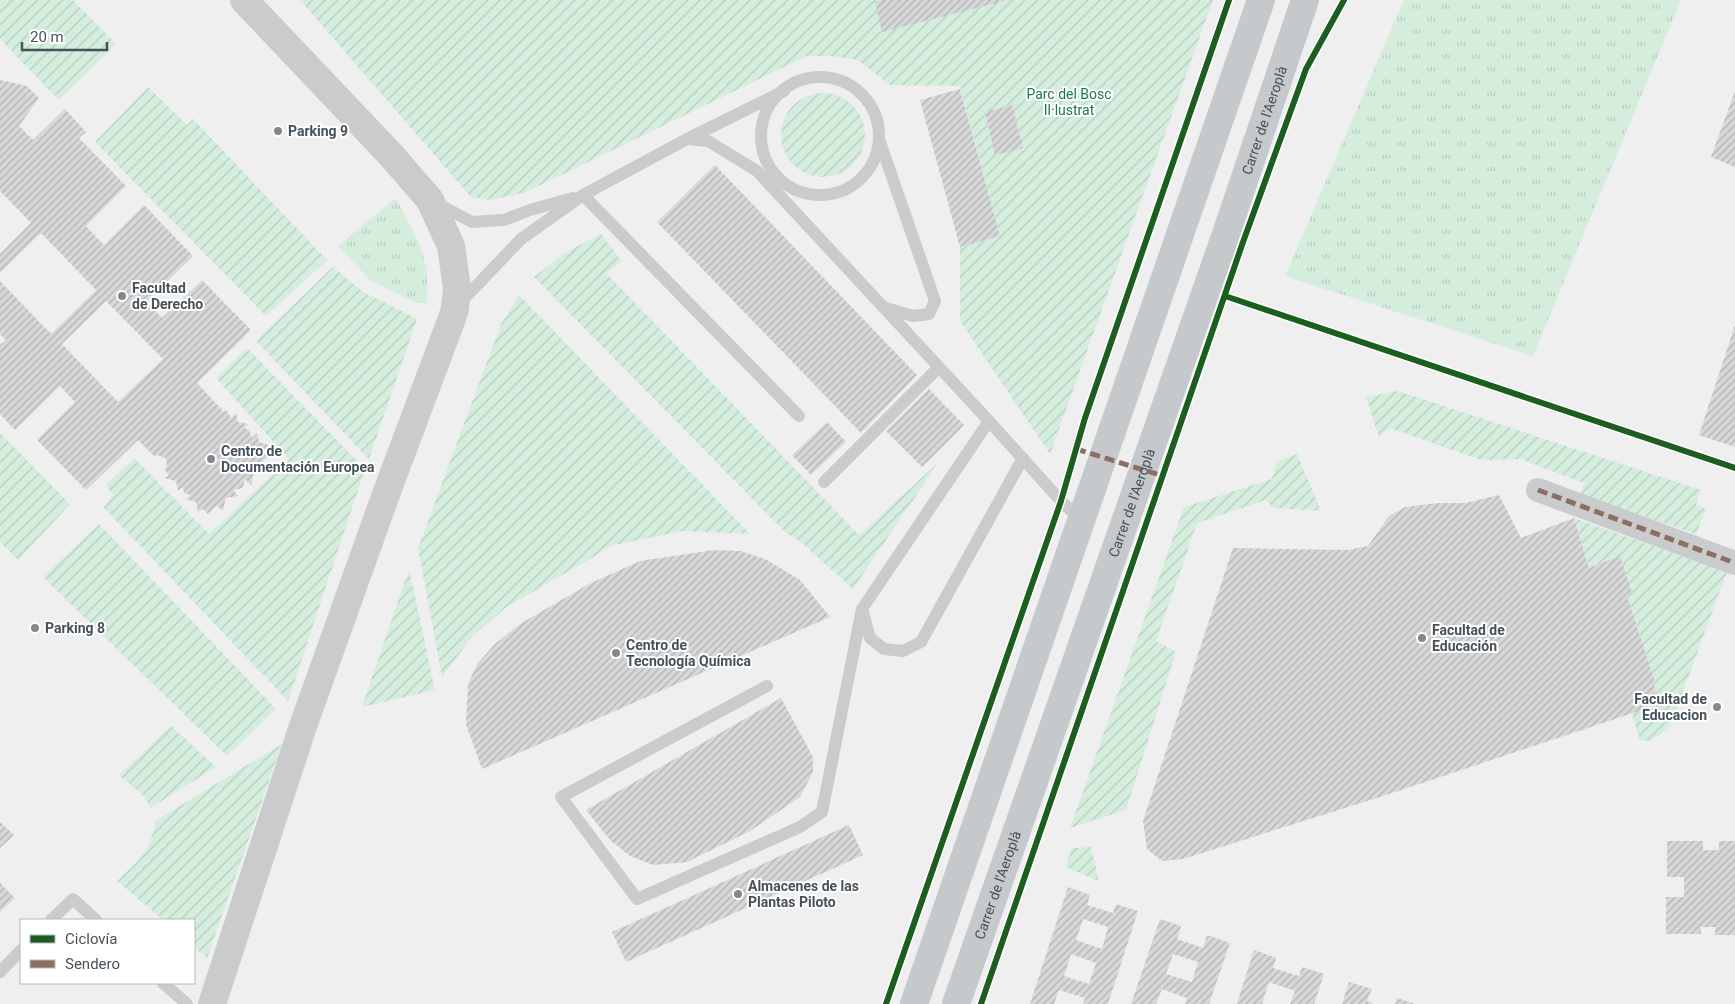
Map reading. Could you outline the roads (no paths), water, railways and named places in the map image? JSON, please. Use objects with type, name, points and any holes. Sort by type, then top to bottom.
[{"type":"main road","points":[[914,1004],[1261,0]]},
{"type":"main road","name":"Carrer de l'Aeroplà","points":[[956,1004],[1227,231],[1305,0]]},
{"type":"street","points":[[212,1004],[303,726],[455,309],[457,288],[451,246],[430,200],[390,154],[244,0]]},
{"type":"street","points":[[1538,490],[1735,564]]},
{"type":"lane","points":[[825,78],[844,82],[859,92],[872,108],[878,123],[879,141],[877,154],[869,170],[853,186],[825,196],[802,193],[788,186],[772,171],[764,155],[761,137],[763,122],[770,108],[774,101],[788,87],[804,80],[825,78]]},
{"type":"lane","points":[[455,309],[521,239],[583,195],[687,139],[784,91]]},
{"type":"lane","points":[[687,139],[708,141],[757,171],[886,308],[1061,501],[1081,520]]},
{"type":"lane","points":[[879,141],[934,300],[929,314],[912,316],[886,308]]},
{"type":"lane","points":[[430,200],[472,222],[504,220],[530,210],[583,195]]},
{"type":"lane","points":[[583,195],[799,416]]},
{"type":"lane","points":[[824,482],[939,367]]},
{"type":"lane","points":[[767,686],[561,798],[637,899],[800,828],[822,812],[862,609],[989,421]]},
{"type":"lane","points":[[862,609],[870,638],[884,649],[904,651],[921,642],[1023,458]]},
{"type":"lane","points":[[52,919],[73,898],[95,919]]},
{"type":"lane","points":[[0,972],[20,951]]},
{"type":"lane","points":[[164,984],[186,1004]]},
{"type":"place","name":"Parking 9","points":[[278,131]]},
{"type":"place","name":"Facultad de Derecho","points":[[122,296]]},
{"type":"place","name":"Centro de Documentación Europea","points":[[211,459]]},
{"type":"place","name":"Parking 8","points":[[35,628]]},
{"type":"place","name":"Facultad de Educación","points":[[1422,638]]},
{"type":"place","name":"Centro de Tecnología Química","points":[[616,653]]},
{"type":"place","name":"Facultad de Educacion","points":[[1717,707]]},
{"type":"place","name":"Almacenes de las Plantas Piloto","points":[[738,894]]},
{"type":"park label","name":"Parc del Bosc Il·lustrat","points":[[1069,102]]}]
